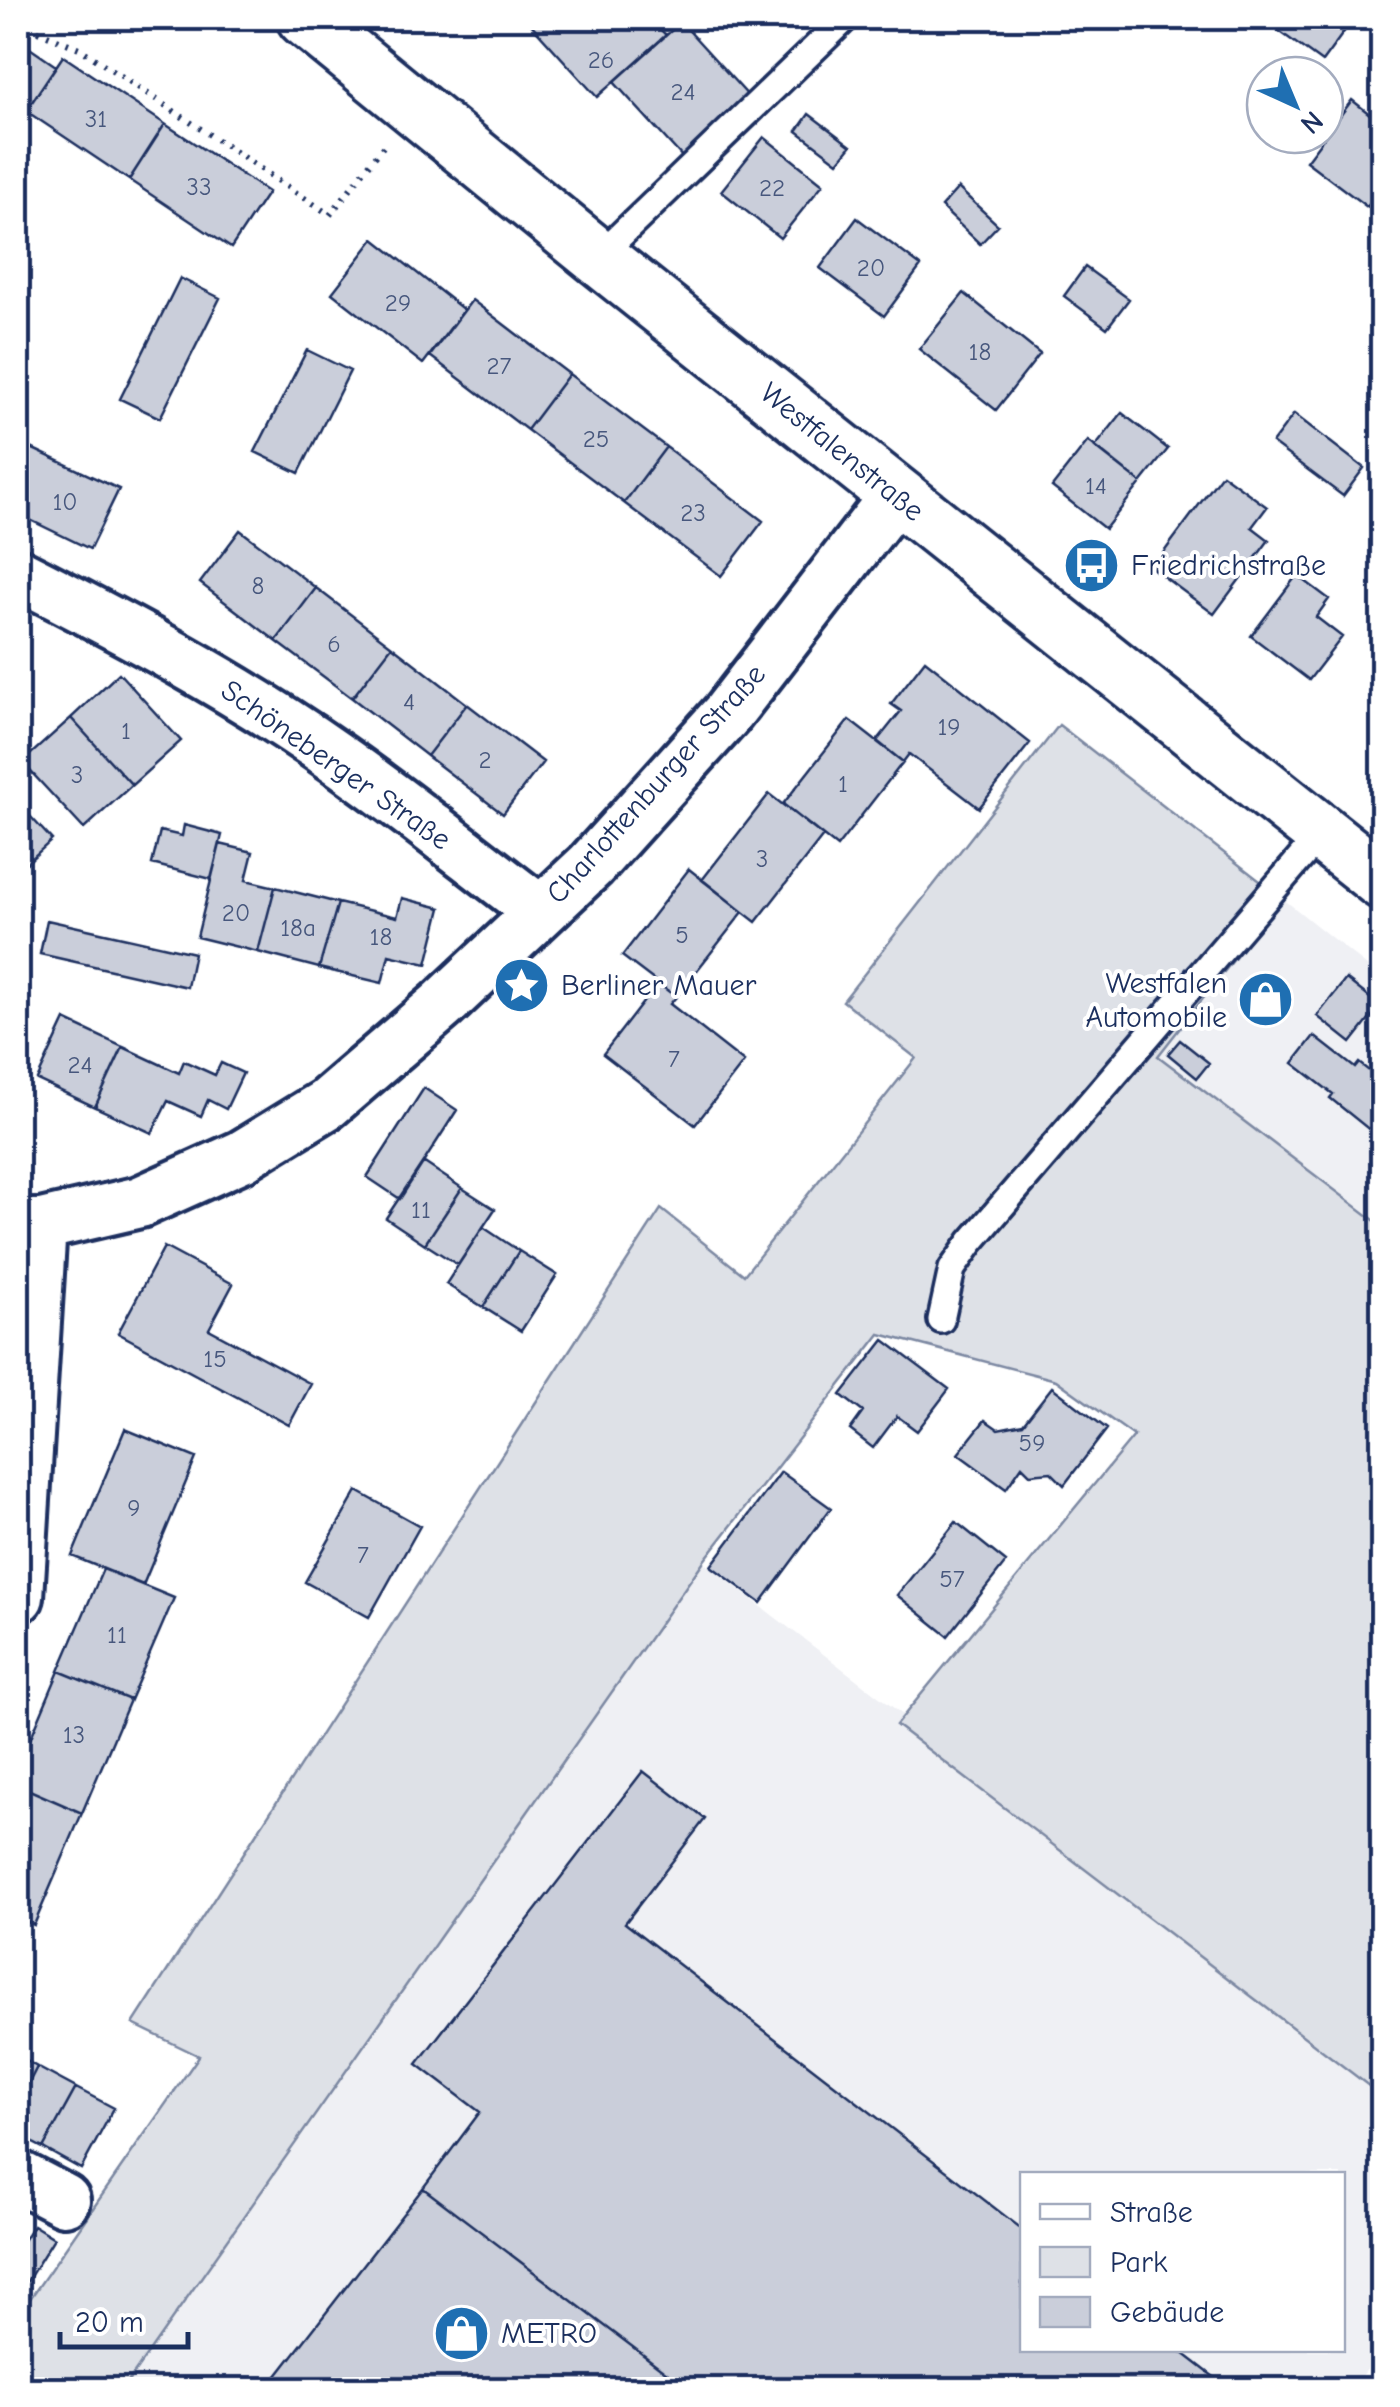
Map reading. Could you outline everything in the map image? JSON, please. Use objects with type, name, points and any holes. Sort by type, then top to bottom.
[{"type":"main road","name":"Westfalenstraße","points":[[305,18],[598,257],[1382,881]]},
{"type":"street","name":"Charlottenburger Straße","points":[[29,1225],[140,1202],[242,1156],[327,1104],[442,1005],[592,865],[727,714],[896,495]]},
{"type":"street","name":"Schöneberger Straße","points":[[18,574],[118,625],[259,706],[335,756],[540,912]]},
{"type":"street","points":[[18,1597],[29,1225]]},
{"type":"street","points":[[18,2176],[64,2200]]},
{"type":"lane","points":[[598,257],[846,18]]},
{"type":"lane","points":[[941,1320],[952,1269],[971,1242],[1322,833]]},
{"type":"path","points":[[18,22],[79,48],[330,215],[412,107]]},
{"type":"path","points":[[1364,2390],[1382,2366]]},
{"type":"shaded area","points":[[1282,898],[1382,978],[1382,1226],[1157,1055]]},
{"type":"shaded area","points":[[703,1562],[903,1715],[896,1725],[1382,2096],[1382,2350],[1352,2389],[123,2390]]},
{"type":"green space","points":[[1059,725],[1282,898],[1158,1056],[1382,1226],[1382,2096],[896,1725],[1134,1436],[1056,1380],[880,1334],[703,1562],[123,2389],[18,2390],[18,2316],[199,2056],[133,2024],[661,1209],[744,1275],[916,1058],[843,1001]]},
{"type":"building","points":[[535,18],[649,18],[666,35],[597,97],[530,23]]},
{"type":"building","points":[[1261,18],[1354,18],[1327,55],[1312,55]]},
{"type":"building","points":[[681,22],[751,99],[685,160],[614,82]]},
{"type":"building","points":[[18,40],[56,66],[19,121],[18,120]]},
{"type":"building","points":[[63,56],[165,124],[129,180],[26,111]]},
{"type":"building","points":[[1352,100],[1376,119],[1382,112],[1382,196],[1378,193],[1367,207],[1306,161],[1311,155],[1345,155],[1345,109]]},
{"type":"building","points":[[809,114],[851,146],[838,162],[797,131]]},
{"type":"building","points":[[165,124],[268,192],[231,248],[129,180]]},
{"type":"building","points":[[764,137],[823,184],[780,238],[721,191]]},
{"type":"building","points":[[958,188],[998,225],[980,244],[941,207]]},
{"type":"building","points":[[857,218],[921,266],[884,316],[820,268]]},
{"type":"building","points":[[374,239],[464,310],[423,364],[332,293]]},
{"type":"building","points":[[1085,267],[1129,299],[1107,328],[1064,296]]},
{"type":"building","points":[[180,278],[220,298],[160,418],[120,399]]},
{"type":"building","points":[[964,293],[1040,354],[996,410],[919,349]]},
{"type":"building","points":[[472,300],[569,374],[527,430],[430,356]]},
{"type":"building","points":[[307,350],[350,371],[299,473],[255,452]]},
{"type":"building","points":[[569,374],[666,447],[624,503],[527,430]]},
{"type":"building","points":[[1122,413],[1168,449],[1141,483],[1095,447]]},
{"type":"building","points":[[1294,414],[1364,468],[1343,496],[1272,443]]},
{"type":"building","points":[[18,441],[31,448],[18,476]]},
{"type":"building","points":[[1088,441],[1141,483],[1105,529],[1052,487]]},
{"type":"building","points":[[666,447],[763,521],[721,576],[624,503]]},
{"type":"building","points":[[31,448],[119,489],[90,549],[18,514],[18,476]]},
{"type":"building","points":[[1222,474],[1267,507],[1252,527],[1269,540],[1214,614],[1152,568]]},
{"type":"building","points":[[240,530],[316,588],[276,641],[200,583]]},
{"type":"building","points":[[1297,575],[1329,599],[1316,617],[1342,637],[1309,680],[1251,636]]},
{"type":"building","points":[[316,588],[392,646],[352,698],[276,641]]},
{"type":"building","points":[[392,646],[467,704],[427,756],[352,698]]},
{"type":"building","points":[[925,660],[1030,743],[979,808],[909,754],[903,762],[877,741],[901,711],[891,704]]},
{"type":"building","points":[[119,673],[181,741],[132,785],[71,718]]},
{"type":"building","points":[[467,704],[543,762],[503,814],[427,756]]},
{"type":"building","points":[[71,718],[132,785],[84,829],[22,762]]},
{"type":"building","points":[[849,720],[903,762],[837,847],[783,804]]},
{"type":"building","points":[[769,794],[823,836],[756,922],[702,880]]},
{"type":"building","points":[[18,803],[52,840],[18,871]]},
{"type":"building","points":[[184,825],[222,835],[211,879],[152,864],[160,831],[182,836]]},
{"type":"building","points":[[220,844],[253,852],[246,880],[275,887],[258,952],[197,937]]},
{"type":"building","points":[[689,869],[743,912],[676,997],[622,956]]},
{"type":"building","points":[[275,887],[338,903],[319,968],[258,952]]},
{"type":"building","points":[[402,898],[441,908],[427,964],[389,955],[382,983],[319,968],[338,903],[397,917]]},
{"type":"building","points":[[47,920],[194,953],[187,987],[40,954]]},
{"type":"building","points":[[1346,979],[1380,1006],[1351,1043],[1317,1016]]},
{"type":"building","points":[[658,983],[676,997],[670,1004],[744,1062],[695,1125],[603,1054]]},
{"type":"building","points":[[65,1020],[123,1047],[95,1107],[37,1080]]},
{"type":"building","points":[[1314,1036],[1355,1068],[1359,1063],[1382,1081],[1382,1140],[1293,1063]]},
{"type":"building","points":[[1180,1040],[1209,1063],[1197,1078],[1168,1054]]},
{"type":"building","points":[[123,1047],[179,1073],[184,1061],[215,1075],[221,1063],[243,1073],[226,1109],[208,1100],[201,1116],[168,1101],[152,1133],[95,1107]]},
{"type":"building","points":[[424,1088],[457,1110],[400,1199],[367,1177]]},
{"type":"building","points":[[423,1162],[462,1188],[425,1244],[386,1218]]},
{"type":"building","points":[[462,1188],[495,1209],[458,1265],[425,1244]]},
{"type":"building","points":[[483,1227],[519,1251],[483,1307],[446,1284]]},
{"type":"building","points":[[164,1247],[233,1284],[209,1329],[311,1384],[289,1425],[118,1333]]},
{"type":"building","points":[[519,1251],[557,1275],[521,1331],[483,1307]]},
{"type":"building","points":[[884,1340],[949,1389],[917,1431],[897,1416],[873,1448],[850,1430],[863,1412],[841,1395]]},
{"type":"building","points":[[1052,1387],[1107,1429],[1064,1485],[1051,1472],[1030,1474],[1022,1466],[1006,1489],[958,1454],[985,1420],[998,1429],[1023,1424]]},
{"type":"building","points":[[125,1429],[196,1458],[143,1585],[72,1556]]},
{"type":"building","points":[[781,1472],[831,1508],[761,1603],[711,1566]]},
{"type":"building","points":[[357,1491],[420,1526],[369,1617],[305,1582]]},
{"type":"building","points":[[956,1522],[1006,1562],[948,1636],[897,1595]]},
{"type":"building","points":[[103,1569],[174,1598],[130,1700],[59,1671]]},
{"type":"building","points":[[59,1671],[130,1700],[82,1813],[18,1785],[18,1768]]},
{"type":"building","points":[[643,1771],[705,1819],[625,1923],[1020,2227],[1020,2352],[1182,2352],[1231,2390],[668,2390],[675,2379],[423,2188],[480,2112],[417,2064]]},
{"type":"building","points":[[18,1785],[82,1813],[34,1925],[18,1918]]},
{"type":"building","points":[[18,2056],[37,2067],[18,2104]]},
{"type":"building","points":[[37,2067],[76,2088],[43,2148],[18,2135],[18,2104]]},
{"type":"building","points":[[76,2088],[114,2108],[81,2169],[43,2148]]},
{"type":"building","name":"METRO","points":[[423,2188],[675,2379],[668,2390],[266,2390]]},
{"type":"building","points":[[33,2225],[54,2238],[18,2296],[18,2235],[24,2239]]},
{"type":"place","name":"Friedrichstraße","points":[[1092,565]]},
{"type":"place","name":"Berliner Mauer","points":[[522,985]]},
{"type":"place","name":"Westfalen Automobile","points":[[1266,1000]]},
{"type":"place","name":"METRO","points":[[462,2333]]}]
